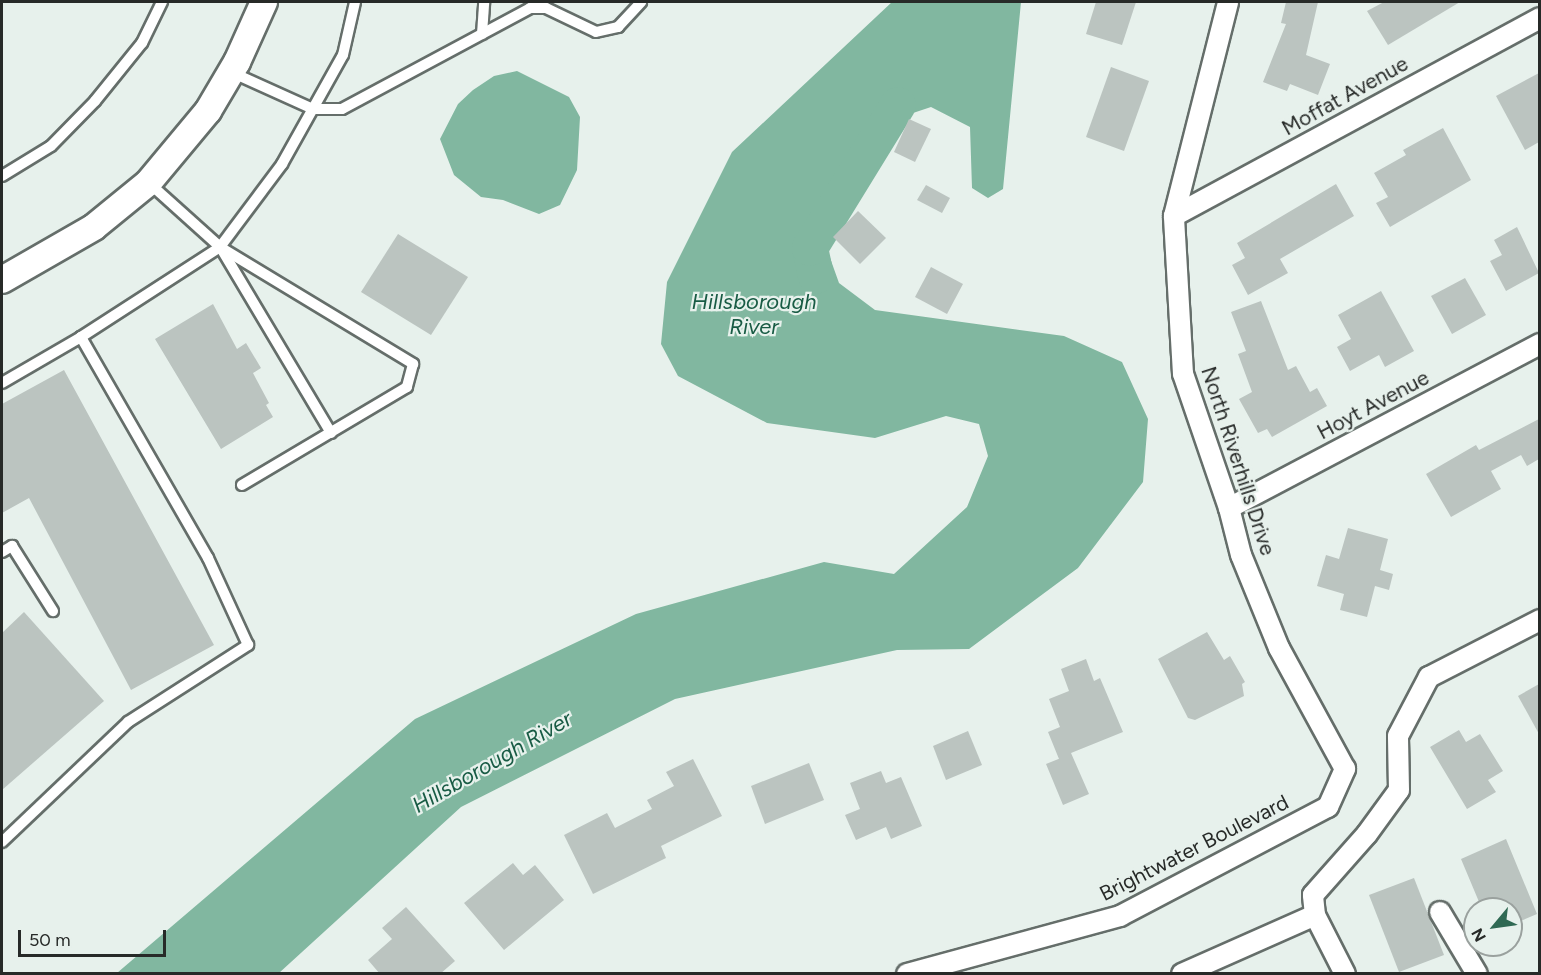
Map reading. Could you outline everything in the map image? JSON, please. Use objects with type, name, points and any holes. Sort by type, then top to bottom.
[{"type":"street","points":[[2,280],[94,226],[148,183],[208,111],[231,72],[264,2]]},
{"type":"street","name":"North Riverhills Drive","points":[[1228,2],[1174,216],[1183,374],[1229,508],[1241,555],[1279,648],[1345,770],[1328,807]]},
{"type":"street","name":"Moffat Avenue","points":[[1174,216],[1539,18]]},
{"type":"street","name":"Hoyt Avenue","points":[[1229,508],[1539,344]]},
{"type":"street","points":[[1345,974],[1316,915],[1313,895],[1367,834],[1399,790],[1398,736],[1430,677],[1539,620]]},
{"type":"street","name":"Brightwater Boulevard","points":[[907,974],[1119,916],[1328,807]]},
{"type":"street","points":[[1440,912],[1471,971]]},
{"type":"street","points":[[1182,974],[1316,915]]},
{"type":"lane","points":[[2,176],[51,146],[95,101],[142,43],[162,2]]},
{"type":"lane","points":[[2,383],[81,337],[220,247],[282,164],[343,55],[355,2]]},
{"type":"lane","points":[[482,34],[484,2]]},
{"type":"lane","points":[[231,72],[313,109],[342,109],[530,8],[546,8],[596,32],[618,27],[641,2]]},
{"type":"lane","points":[[148,183],[220,247],[413,364],[407,387],[242,485]]},
{"type":"lane","points":[[220,247],[331,433]]},
{"type":"lane","points":[[2,842],[128,722],[248,645],[208,558],[81,337]]},
{"type":"lane","points":[[2,552],[12,546],[53,611]]},
{"type":"water","name":"Hillsborough River","points":[[892,2],[1021,2],[1003,189],[988,198],[972,188],[970,127],[931,107],[898,118],[814,213],[839,283],[875,310],[1064,336],[1122,362],[1148,419],[1143,482],[1078,568],[969,649],[897,650],[675,699],[461,807],[279,973],[117,973],[415,719],[636,614],[824,562],[894,574],[967,507],[988,456],[979,424],[946,416],[875,438],[767,423],[678,376],[661,344],[667,282],[732,152]]},
{"type":"water","points":[[517,71],[569,97],[580,117],[577,170],[560,205],[539,214],[503,200],[481,197],[454,175],[440,139],[458,104],[473,90],[494,76]]},
{"type":"building","points":[[1096,2],[1136,2],[1122,45],[1086,34]]},
{"type":"building","points":[[1286,2],[1318,2],[1306,55],[1330,64],[1318,95],[1290,84],[1287,91],[1263,82],[1286,24],[1281,23]]},
{"type":"building","points":[[1384,2],[1460,2],[1388,45],[1367,11]]},
{"type":"building","points":[[1111,67],[1149,81],[1124,151],[1086,137]]},
{"type":"building","points":[[1539,73],[1539,142],[1525,150],[1496,96]]},
{"type":"building","points":[[909,119],[931,129],[915,162],[894,152]]},
{"type":"building","points":[[1443,128],[1471,180],[1390,227],[1376,203],[1388,197],[1374,173],[1406,155],[1403,150]]},
{"type":"building","points":[[1336,184],[1354,216],[1280,259],[1288,273],[1248,295],[1232,265],[1245,258],[1237,243]]},
{"type":"building","points":[[926,185],[950,198],[942,213],[917,200]]},
{"type":"building","points":[[858,211],[886,238],[860,264],[833,237]]},
{"type":"building","points":[[1517,227],[1539,273],[1506,291],[1490,261],[1502,255],[1494,240]]},
{"type":"building","points":[[398,234],[468,277],[431,335],[361,292]]},
{"type":"building","points":[[931,267],[963,284],[947,314],[915,297]]},
{"type":"building","points":[[1465,278],[1486,315],[1452,334],[1431,296]]},
{"type":"building","points":[[1381,291],[1414,351],[1385,367],[1379,355],[1350,371],[1337,347],[1351,339],[1338,315]]},
{"type":"building","points":[[1261,301],[1288,370],[1296,366],[1310,392],[1317,388],[1327,406],[1272,437],[1267,429],[1258,433],[1239,399],[1252,392],[1238,354],[1246,351],[1231,312]]},
{"type":"building","points":[[213,304],[237,349],[246,343],[261,368],[253,373],[269,403],[266,405],[273,417],[221,449],[155,339]]},
{"type":"building","points":[[64,370],[214,645],[131,690],[29,498],[2,513],[2,404]]},
{"type":"building","points":[[1539,419],[1539,459],[1527,466],[1521,455],[1491,471],[1501,489],[1451,517],[1426,474],[1476,445],[1479,450]]},
{"type":"building","points":[[1348,528],[1388,539],[1380,570],[1393,574],[1389,590],[1375,586],[1367,617],[1340,610],[1344,594],[1317,586],[1326,555],[1339,559]]},
{"type":"building","points":[[24,612],[104,701],[2,790],[2,633]]},
{"type":"building","points":[[1207,632],[1224,660],[1230,656],[1245,682],[1242,684],[1244,696],[1195,720],[1188,718],[1158,659]]},
{"type":"building","points":[[1086,659],[1094,681],[1100,678],[1123,732],[1071,753],[1089,794],[1063,805],[1046,764],[1059,759],[1048,732],[1060,727],[1049,699],[1069,691],[1061,669]]},
{"type":"building","points":[[1539,684],[1539,734],[1518,696]]},
{"type":"building","points":[[1459,730],[1466,742],[1480,734],[1503,771],[1488,780],[1496,792],[1467,809],[1430,747]]},
{"type":"building","points":[[968,731],[982,765],[946,780],[933,746]]},
{"type":"building","points":[[693,759],[722,816],[661,846],[666,858],[593,894],[564,835],[607,813],[615,828],[652,809],[647,800],[674,786],[666,772]]},
{"type":"building","points":[[809,763],[824,800],[765,824],[751,786]]},
{"type":"building","points":[[881,771],[886,783],[901,777],[922,826],[891,839],[886,827],[856,840],[845,815],[860,809],[850,783]]},
{"type":"building","points":[[1506,839],[1537,914],[1523,920],[1523,897],[1477,897],[1461,859]]},
{"type":"building","points":[[513,863],[523,875],[535,865],[564,900],[504,950],[464,903]]},
{"type":"building","points":[[1414,878],[1444,955],[1399,972],[1369,895]]},
{"type":"building","points":[[406,907],[455,961],[440,974],[380,974],[368,960],[392,939],[382,928]]},
{"type":"waterway","name":"Hillsborough River","points":[[816,276],[810,248],[898,105]]}]
